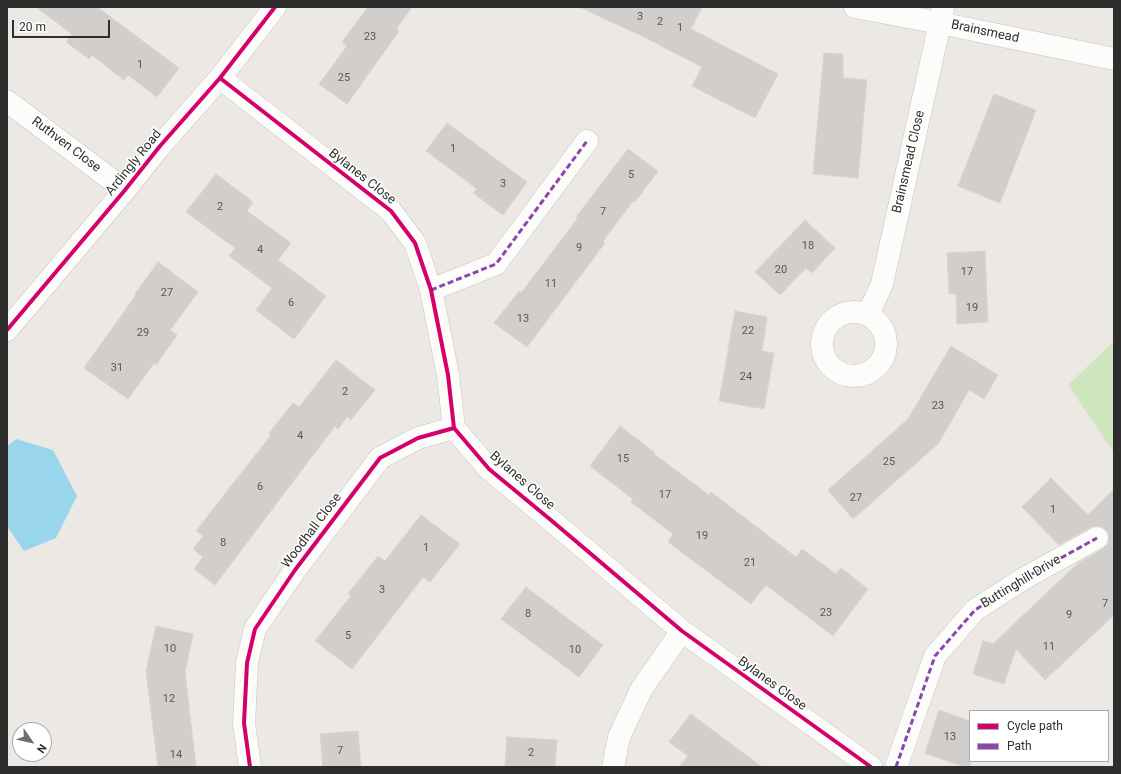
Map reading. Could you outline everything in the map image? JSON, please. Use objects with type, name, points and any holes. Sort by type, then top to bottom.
[{"type":"street","name":"Ardingly Road","points":[[7,330],[126,190],[160,146],[220,78],[275,7]]},
{"type":"street","name":"Brainsmead","points":[[855,7],[942,15],[1114,59]]},
{"type":"street","name":"Brainsmead Close","points":[[868,315],[882,284],[942,15]]},
{"type":"street","name":"Bylanes Close","points":[[220,78],[392,211],[415,243],[431,290],[448,375],[454,428],[489,469],[682,631],[871,767]]},
{"type":"street","name":"Ruthven Close","points":[[7,101],[126,190]]},
{"type":"street","points":[[431,290],[496,264],[587,141]]},
{"type":"street","name":"Woodhall Close","points":[[250,767],[244,723],[247,663],[255,629],[295,570],[380,458],[418,438],[454,428]]},
{"type":"street","name":"Buttinghill Drive","points":[[896,767],[935,656],[975,610],[1023,579],[1097,538]]},
{"type":"street","points":[[613,767],[619,737],[642,688],[682,631]]},
{"type":"green space","points":[[1114,341],[1114,453],[1068,385]]},
{"type":"water","points":[[16,439],[53,450],[77,496],[56,538],[24,551],[7,526],[7,446]]},
{"type":"building","points":[[36,7],[97,7],[179,68],[157,97],[128,75],[124,80],[92,55],[89,59],[66,42],[72,34]]},
{"type":"building","points":[[368,7],[412,7],[396,29],[399,31],[347,104],[319,84],[347,46],[342,42]]},
{"type":"building","points":[[579,7],[702,7],[691,29],[778,74],[755,118],[692,86],[702,67],[642,36]]},
{"type":"building","points":[[824,53],[843,54],[843,78],[867,80],[858,178],[813,174]]},
{"type":"building","points":[[994,94],[1036,110],[1000,203],[958,186]]},
{"type":"building","points":[[447,123],[527,182],[503,215],[473,193],[477,189],[426,151]]},
{"type":"building","points":[[628,149],[658,171],[603,241],[605,243],[527,347],[494,323],[519,291],[521,293]]},
{"type":"building","points":[[216,174],[253,202],[247,211],[291,243],[278,260],[326,296],[294,339],[256,310],[272,288],[229,256],[235,248],[186,212]]},
{"type":"building","points":[[805,220],[835,248],[812,273],[806,268],[780,295],[755,272]]},
{"type":"building","points":[[985,251],[988,322],[957,324],[956,294],[949,294],[947,253]]},
{"type":"building","points":[[158,262],[198,292],[170,330],[177,335],[156,365],[154,363],[128,399],[84,368]]},
{"type":"building","points":[[735,311],[767,317],[762,351],[774,353],[764,409],[719,401]]},
{"type":"building","points":[[951,346],[998,375],[984,399],[969,390],[938,444],[853,519],[828,490],[908,419]]},
{"type":"building","points":[[336,360],[375,390],[351,420],[347,417],[338,429],[335,426],[215,585],[194,569],[203,557],[193,549],[203,536],[196,531],[271,435],[269,433],[293,403],[299,407]]},
{"type":"building","points":[[620,426],[655,453],[654,454],[709,495],[711,492],[796,557],[802,549],[836,574],[841,568],[868,589],[833,636],[766,585],[751,604],[668,542],[673,534],[631,502],[633,499],[590,466]]},
{"type":"building","points":[[1051,478],[1088,515],[1114,489],[1114,615],[1045,680],[1016,649],[1004,684],[973,674],[983,641],[993,644],[1078,563],[1103,549],[1108,544],[1108,532],[1103,527],[1097,526],[1091,527],[1059,545],[1022,507]]},
{"type":"building","points":[[421,515],[460,544],[430,582],[423,577],[352,669],[315,641],[351,596],[348,594],[378,556],[385,561]]},
{"type":"building","points":[[526,587],[603,645],[579,677],[501,619]]},
{"type":"building","points":[[156,626],[193,634],[185,672],[196,767],[158,767],[146,671]]},
{"type":"building","points":[[939,710],[969,721],[970,767],[964,767],[925,753]]},
{"type":"building","points":[[691,714],[762,767],[679,767],[688,756],[669,742]]},
{"type":"building","points":[[358,731],[361,767],[323,767],[320,734]]},
{"type":"building","points":[[507,737],[557,740],[555,767],[505,767]]},
{"type":"marked path","points":[[431,290],[496,264],[587,141]]},
{"type":"marked path","points":[[896,767],[935,656],[975,610],[1023,579],[1097,538]]},
{"type":"cycle path","points":[[7,330],[125,190],[160,146],[220,78],[275,7]]},
{"type":"cycle path","points":[[220,78],[391,211],[415,243],[431,290],[448,375],[454,428],[489,469],[682,631],[871,767]]},
{"type":"cycle path","points":[[250,767],[244,723],[247,663],[255,629],[295,570],[380,458],[418,438],[454,428]]}]
